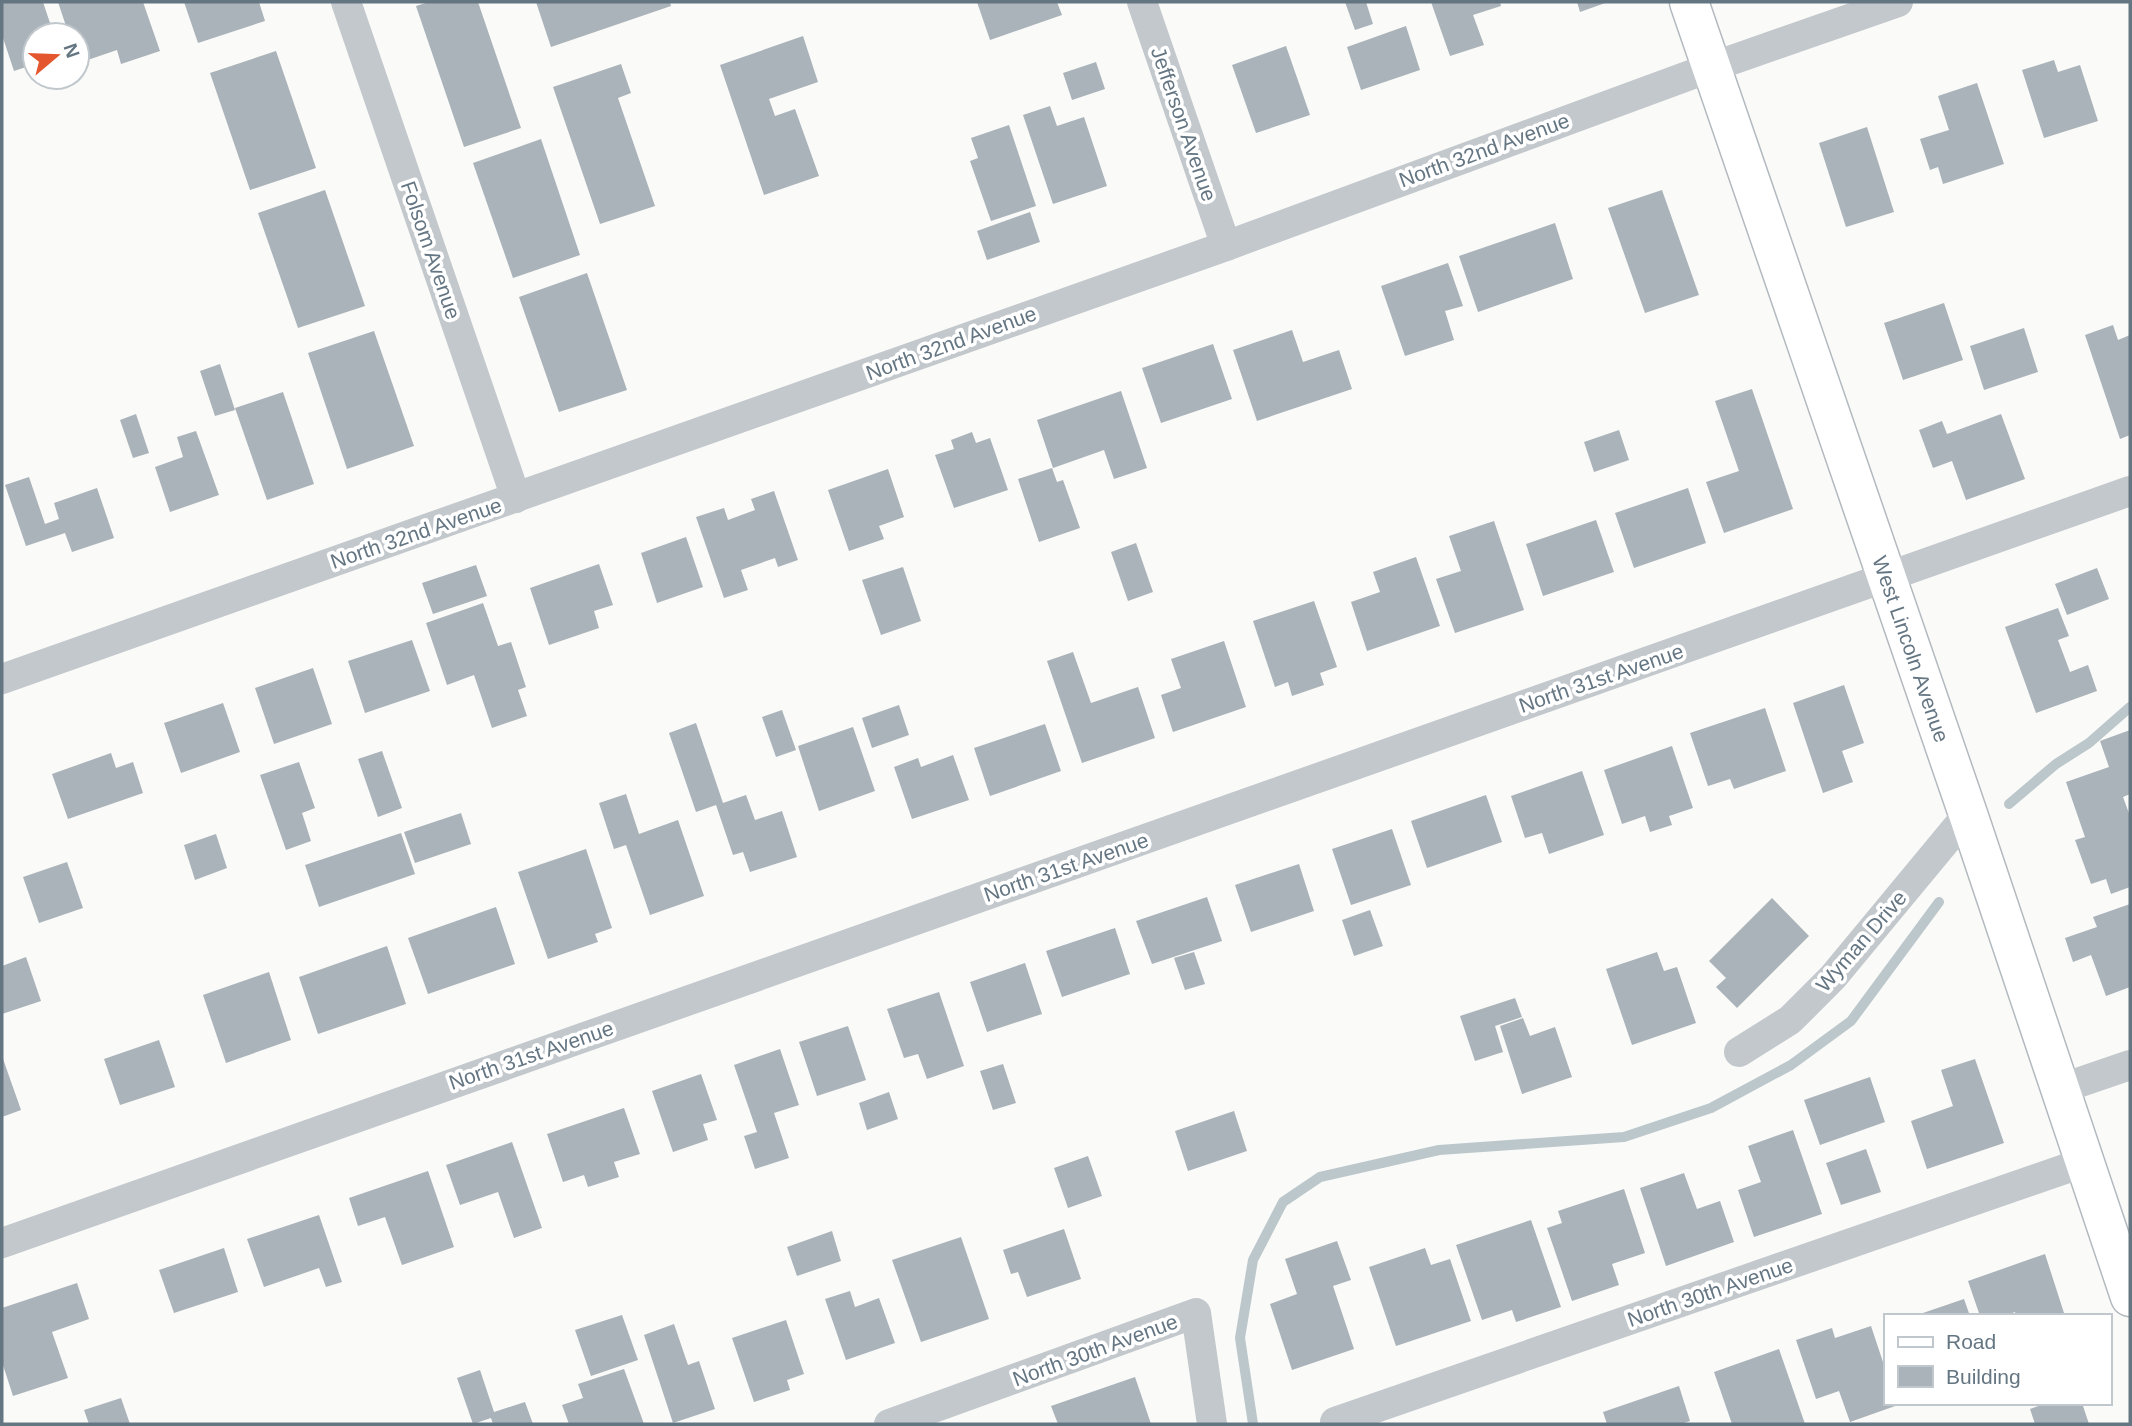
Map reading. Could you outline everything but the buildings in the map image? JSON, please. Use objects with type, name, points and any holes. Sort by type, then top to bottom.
[{"type":"street","name":"Folsom Avenue","points":[[346,2],[516,498]]},
{"type":"street","name":"Jefferson Avenue","points":[[1142,2],[1226,246]]},
{"type":"street","name":"West Lincoln Avenue","points":[[1689,2],[1968,814],[2130,1297]]},
{"type":"street","name":"North 32nd Avenue","points":[[2,679],[1226,246],[1712,67],[1898,2]]},
{"type":"street","name":"North 31st Avenue","points":[[2,1242],[2130,491]]},
{"type":"street","name":"Wyman Drive","points":[[1739,1052],[1790,1020],[1833,977],[1968,814]]},
{"type":"street","points":[[2060,1088],[2130,1065]]},
{"type":"street","name":"North 30th Avenue","points":[[1335,1422],[2085,1162]]},
{"type":"street","name":"North 30th Avenue","points":[[889,1424],[1196,1313],[1212,1424]]},
{"type":"waterway","points":[[2009,804],[2056,764],[2089,743],[2130,707]]},
{"type":"waterway","points":[[1253,1424],[1240,1338],[1253,1260],[1283,1202],[1320,1177],[1439,1150],[1624,1137],[1711,1108],[1791,1065],[1851,1021],[1939,902]]}]
